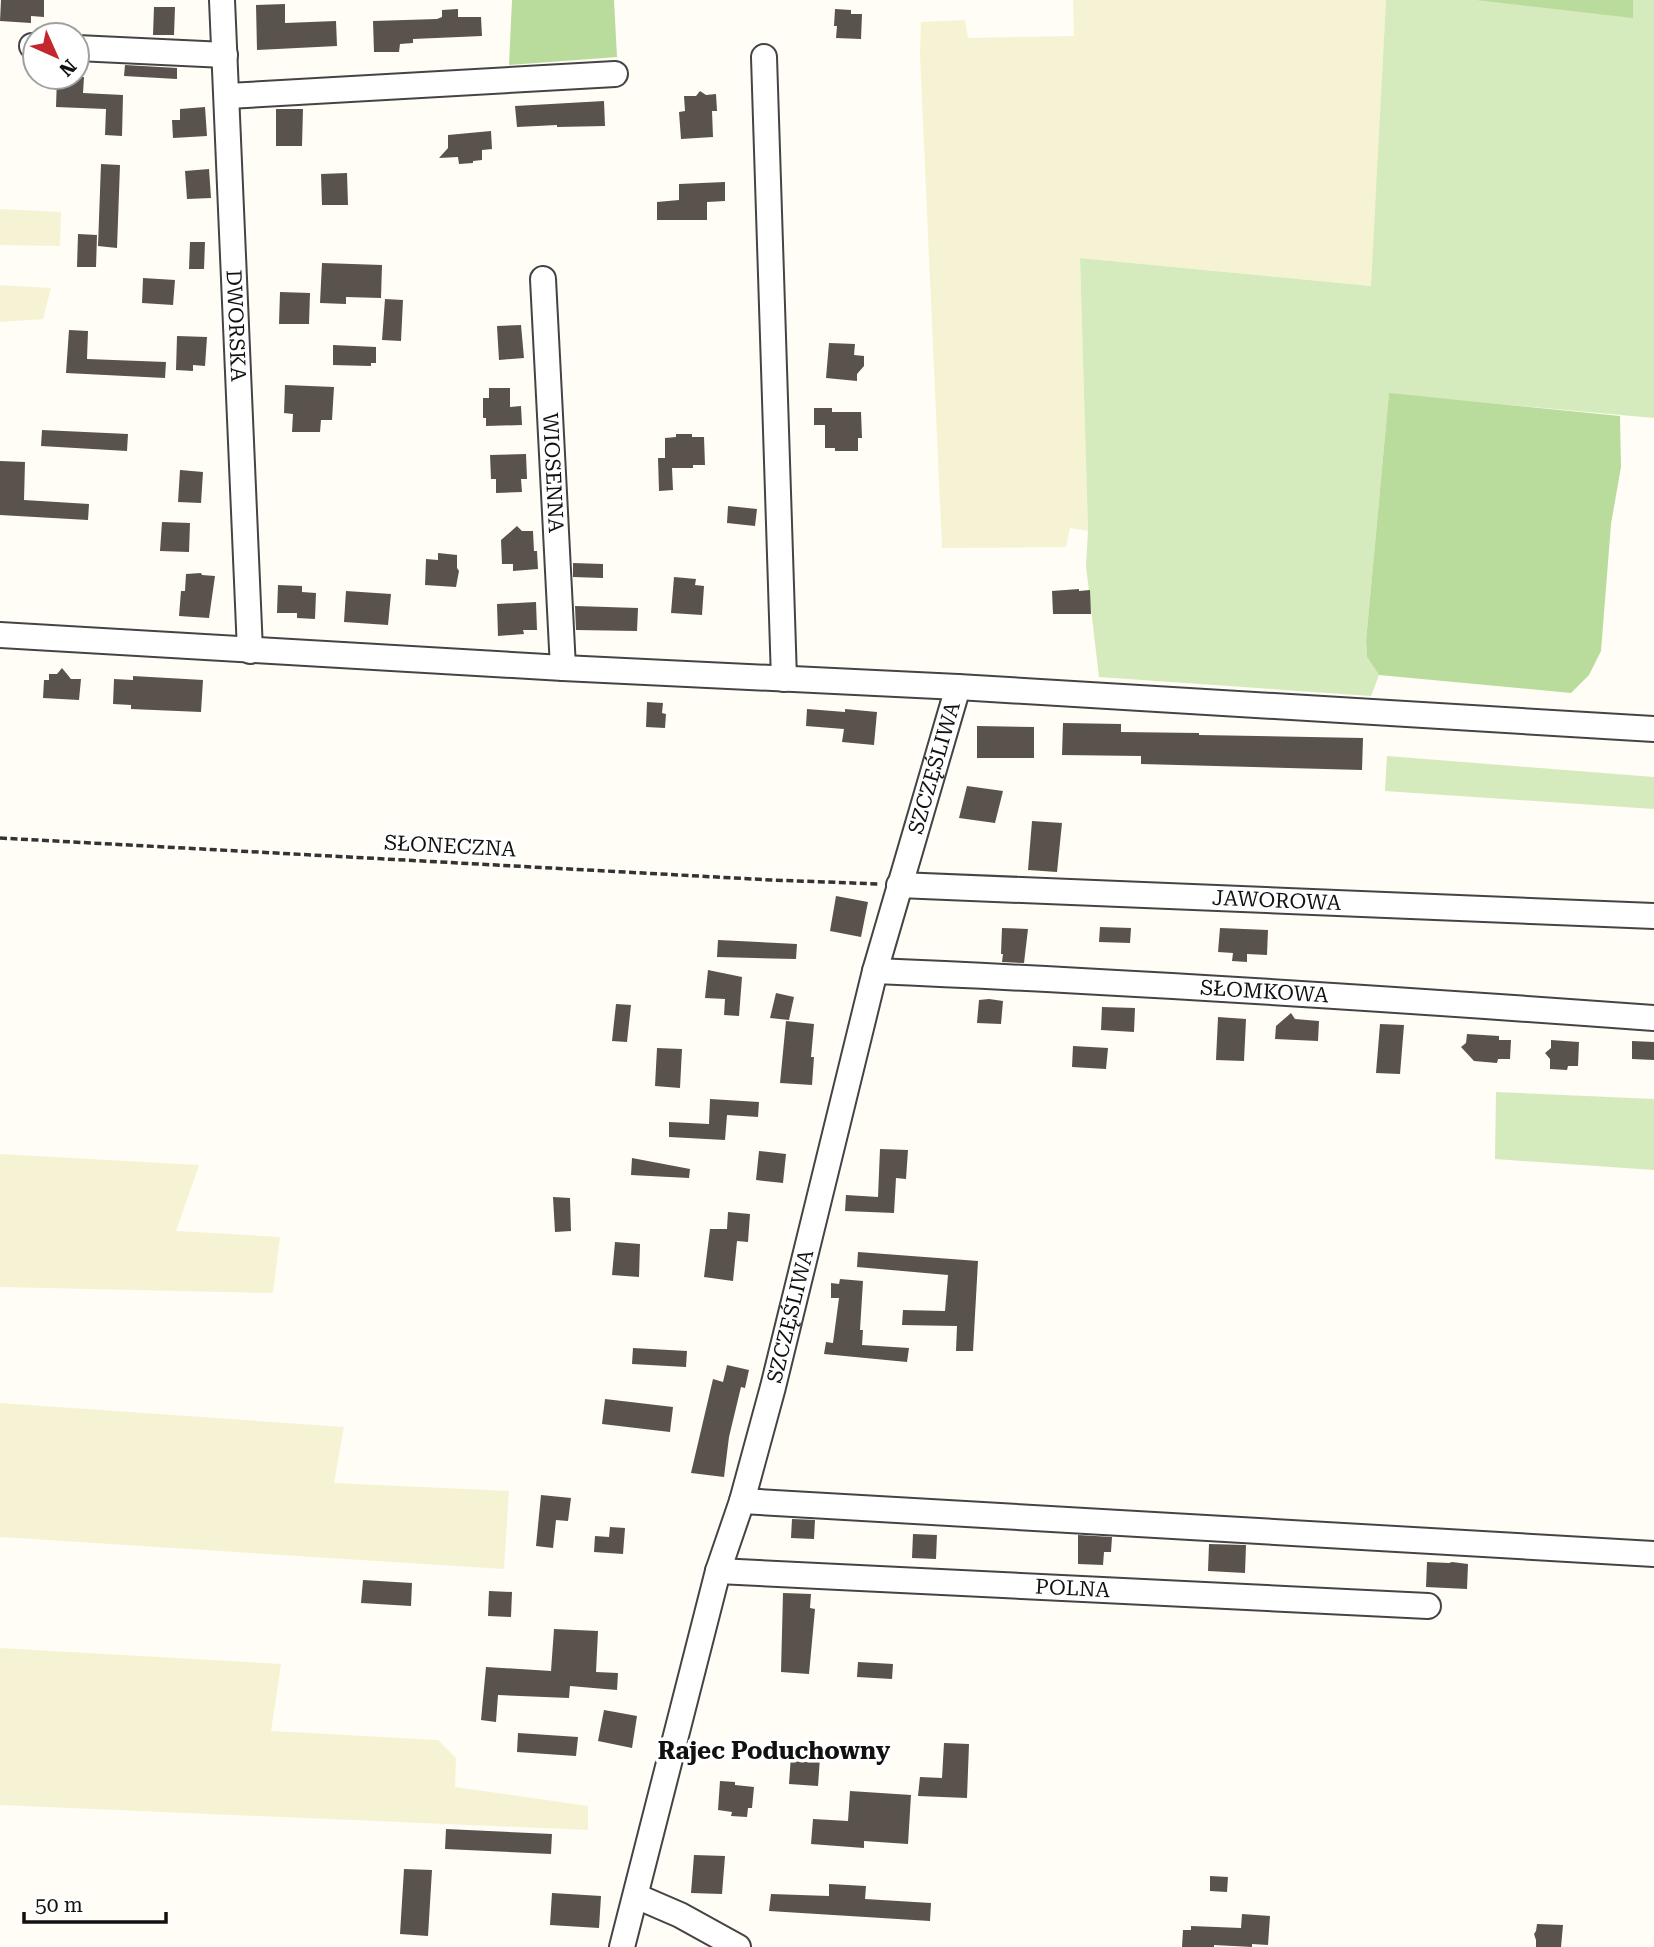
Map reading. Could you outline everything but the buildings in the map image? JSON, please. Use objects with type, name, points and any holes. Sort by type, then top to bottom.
[{"type":"street","name":"DWORSKA","points":[[222,0],[250,650]]},
{"type":"street","points":[[91,49],[225,55]]},
{"type":"street","points":[[764,57],[785,679]]},
{"type":"street","points":[[228,96],[615,74]]},
{"type":"street","name":"WIOSENNA","points":[[543,279],[563,668]]},
{"type":"street","points":[[0,635],[563,668],[958,687],[1654,729]]},
{"type":"street","name":"SZCZĘŚLIWA","points":[[622,1947],[718,1571],[742,1501],[774,1387],[875,971],[958,687]]},
{"type":"street","name":"JAWOROWA","points":[[899,885],[1654,916]]},
{"type":"street","name":"SŁOMKOWA","points":[[875,971],[1078,979],[1654,1018]]},
{"type":"street","points":[[742,1501],[1654,1554]]},
{"type":"street","name":"POLNA","points":[[718,1571],[1428,1606]]},
{"type":"street","points":[[636,1896],[680,1915],[738,1947]]},
{"type":"path","name":"SŁONECZNA","points":[[0,838],[899,885]]},
{"type":"shaded area","points":[[1073,0],[1386,0],[1372,286],[1080,258],[1088,531],[1070,528],[1066,547],[942,548],[920,56],[921,22],[965,20],[968,38],[1074,36]]},
{"type":"shaded area","points":[[0,209],[61,212],[60,246],[0,245]]},
{"type":"shaded area","points":[[0,285],[51,288],[43,319],[0,322]]},
{"type":"shaded area","points":[[0,1154],[199,1165],[176,1231],[280,1237],[273,1293],[0,1287]]},
{"type":"shaded area","points":[[0,1403],[344,1427],[334,1483],[509,1491],[504,1569],[0,1537]]},
{"type":"shaded area","points":[[0,1648],[281,1664],[271,1731],[438,1740],[456,1758],[455,1787],[588,1806],[588,1830],[0,1805]]},
{"type":"green space","points":[[512,0],[614,0],[617,57],[509,65]]},
{"type":"green space","points":[[1386,0],[1654,0],[1654,418],[1389,394],[1366,641],[1367,657],[1379,675],[1371,696],[1099,677],[1086,566],[1088,531],[1080,258],[1371,286]]},
{"type":"green space","points":[[1476,0],[1633,0],[1633,18]]},
{"type":"green space","points":[[1389,393],[1620,416],[1621,467],[1611,524],[1601,651],[1589,675],[1571,693],[1379,675],[1367,657],[1366,641]]},
{"type":"green space","points":[[1387,756],[1654,777],[1654,809],[1385,791]]},
{"type":"green space","points":[[1496,1092],[1654,1099],[1654,1170],[1495,1159]]},
{"type":"district","name":"Rajec Poduchowny","points":[[774,1751]]}]
